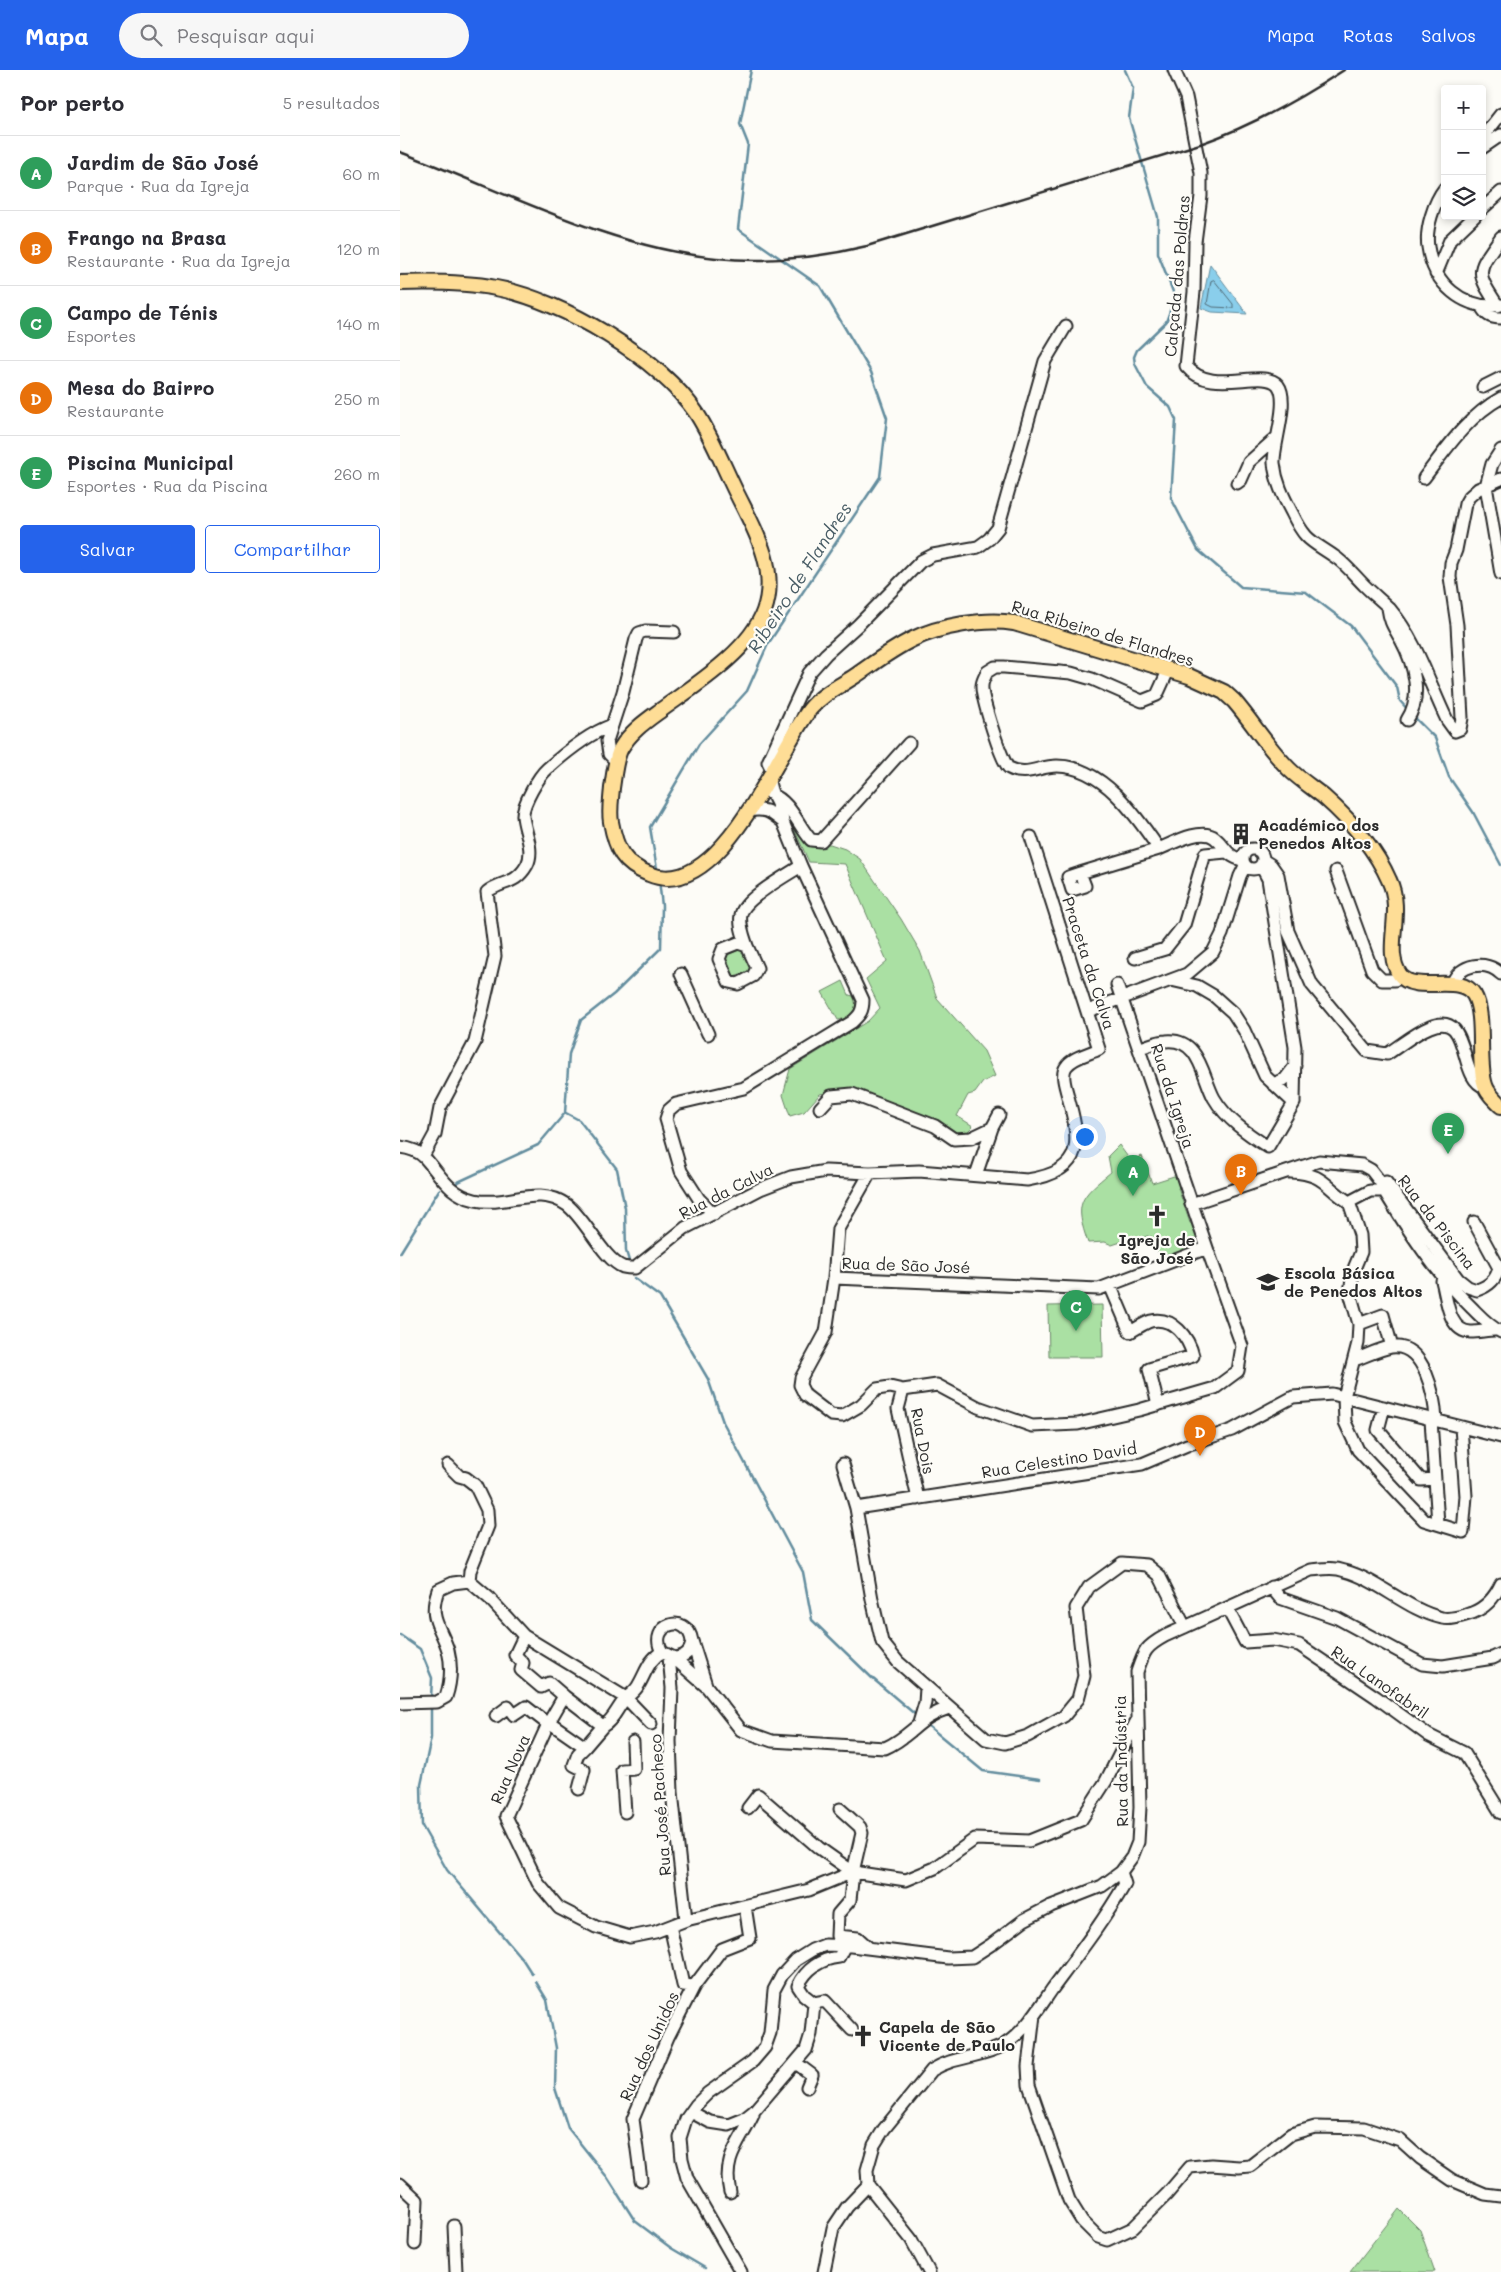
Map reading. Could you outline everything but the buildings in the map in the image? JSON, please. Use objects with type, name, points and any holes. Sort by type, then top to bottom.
[{"type":"main road","name":"Rua Ribeiro de Flandres","points":[[400,283],[448,282],[500,288],[548,304],[565,312],[590,325],[637,355],[673,385],[697,415],[750,518],[765,554],[769,585],[764,613],[747,638],[722,666],[636,729],[620,750],[610,814],[615,845],[630,864],[653,876],[676,877],[698,869],[716,856],[748,811],[796,730],[819,699],[902,645],[931,633],[990,620],[1000,620],[1189,676],[1224,692],[1248,716],[1290,770],[1325,798],[1356,829],[1380,860],[1391,882],[1396,900],[1392,958],[1401,976]]},
{"type":"main road","points":[[1401,976],[1416,983],[1452,984],[1469,990],[1474,996],[1478,1014],[1485,1086],[1501,1106]]},
{"type":"street","name":"Calçada das Poldras","points":[[1174,70],[1186,97],[1201,173],[1201,196],[1195,242],[1194,292],[1186,366],[1196,376],[1217,382],[1264,379],[1276,383],[1279,387],[1282,403],[1274,453],[1277,483],[1306,538],[1339,560],[1387,607],[1406,631],[1447,720],[1455,731],[1460,728],[1462,709],[1457,625],[1450,577],[1451,564],[1456,550],[1465,504],[1469,497],[1486,486]]},
{"type":"street","points":[[1486,133],[1501,114]]},
{"type":"street","points":[[1486,145],[1501,135]]},
{"type":"street","points":[[1486,206],[1501,192]]},
{"type":"street","points":[[1441,197],[1430,222],[1427,246],[1436,274],[1463,301],[1481,306],[1499,305]]},
{"type":"street","points":[[1436,274],[1450,240],[1471,220]]},
{"type":"street","points":[[1499,305],[1483,283],[1480,274],[1481,267],[1501,237]]},
{"type":"street","points":[[1481,306],[1486,315],[1491,318],[1501,318]]},
{"type":"street","points":[[714,1214],[698,1199],[681,1171],[666,1119],[669,1110],[676,1104],[744,1088],[860,1015],[863,1000],[801,866],[783,822],[783,816],[771,794],[768,762],[809,673],[826,654],[922,561],[933,555],[978,547],[989,539],[998,528],[1045,361],[1066,326]]},
{"type":"street","points":[[1484,387],[1501,378]]},
{"type":"street","points":[[1424,478],[1458,433],[1501,398]]},
{"type":"street","points":[[1237,483],[1241,480],[1249,462],[1276,438]]},
{"type":"street","points":[[1501,450],[1492,464],[1486,486],[1501,574]]},
{"type":"street","points":[[1486,486],[1501,479]]},
{"type":"street","name":"Calçada das Poldras","points":[[1387,607],[1390,623],[1401,640],[1414,677],[1416,698],[1414,710],[1407,720]]},
{"type":"street","points":[[617,762],[609,754],[607,741],[639,634],[645,631],[674,632]]},
{"type":"street","points":[[1159,849],[1128,808],[1088,773],[1057,766],[1022,773],[1007,767],[1000,754],[982,688],[987,672],[995,668],[1004,667],[1071,673],[1092,679],[1142,701],[1157,695],[1168,671]]},
{"type":"street","points":[[423,1156],[435,1134],[440,1108],[475,1042],[495,956],[487,892],[508,884],[519,875],[528,863],[529,845],[523,816],[524,806],[545,770],[580,743],[601,729],[610,726]]},
{"type":"street","points":[[771,794],[786,802],[811,840],[821,841],[909,743]]},
{"type":"street","points":[[748,811],[762,809],[770,812],[783,822]]},
{"type":"street","points":[[1080,872],[1159,849],[1199,834],[1214,838],[1226,852],[1251,870],[1262,863],[1271,865],[1278,875],[1288,931],[1312,985],[1367,1051],[1387,1054],[1429,1027],[1440,1024],[1450,1026],[1458,1034],[1472,1077],[1479,1085],[1485,1086]]},
{"type":"street","name":"Praceta da Calva","points":[[1031,837],[1099,1049],[1069,1062],[1064,1069],[1064,1081]]},
{"type":"street","points":[[1088,1011],[1187,974],[1213,952],[1222,934],[1247,850],[1260,851],[1268,880],[1295,1047],[1294,1103],[1268,1147],[1240,1128],[1214,1099],[1194,1051],[1180,1042],[1166,1040],[1140,1048]]},
{"type":"street","points":[[1136,958],[1165,949],[1184,925],[1205,854],[1226,852]]},
{"type":"street","points":[[747,946],[742,933],[741,914],[749,902],[801,866]]},
{"type":"street","points":[[1336,871],[1372,970],[1382,980],[1394,980],[1401,976]]},
{"type":"street","points":[[1452,984],[1454,978],[1462,969],[1490,966],[1501,974]]},
{"type":"street","points":[[681,974],[708,1034]]},
{"type":"street","points":[[1171,980],[1197,986],[1214,996],[1233,1013],[1244,1030],[1266,1076],[1294,1103]]},
{"type":"street","name":"Rua da Igreja","points":[[1117,985],[1140,1048],[1191,1204],[1242,1346],[1238,1371],[1215,1388],[1158,1405]]},
{"type":"street","points":[[1274,1084],[1285,1079],[1295,1066]]},
{"type":"street","name":"Rua da Calva","points":[[400,1147],[423,1156],[447,1186],[459,1194],[475,1200],[500,1202],[548,1195],[568,1206],[612,1258],[623,1267],[635,1268],[685,1228],[760,1189],[791,1176],[826,1171],[870,1173],[918,1171],[1027,1180],[1044,1177],[1067,1163],[1075,1152],[1078,1138],[1064,1081]]},
{"type":"street","points":[[820,1108],[831,1096],[852,1094],[935,1126],[954,1138],[971,1138],[992,1128]]},
{"type":"street","points":[[976,1175],[992,1128],[999,1115]]},
{"type":"street","points":[[1191,1204],[1319,1161],[1362,1165],[1382,1183],[1383,1189],[1411,1236],[1432,1260],[1440,1274],[1455,1292],[1498,1331]]},
{"type":"street","points":[[1285,1172],[1304,1173],[1323,1180],[1349,1202],[1360,1235],[1361,1252],[1353,1271],[1350,1293],[1359,1324],[1358,1343],[1344,1397],[1345,1422],[1358,1450],[1424,1520],[1463,1532],[1466,1496],[1461,1427]]},
{"type":"street","points":[[834,1278],[838,1230],[870,1173]]},
{"type":"street","name":"Rua da Piscina","points":[[1376,1176],[1385,1181],[1397,1195],[1458,1279],[1468,1287],[1477,1290],[1488,1285],[1497,1276],[1499,1268],[1474,1222]]},
{"type":"street","points":[[1349,1202],[1370,1190],[1379,1191],[1383,1189]]},
{"type":"street","name":"Rua de São José","points":[[1158,1405],[1078,1424],[1032,1426],[978,1407],[937,1385],[903,1390],[890,1387],[877,1389],[861,1405],[842,1416],[831,1415],[805,1395],[800,1385],[801,1378],[826,1332],[834,1278],[1099,1289],[1207,1248]]},
{"type":"street","points":[[1440,1274],[1452,1322],[1461,1330],[1471,1332],[1498,1331]]},
{"type":"street","points":[[1110,1285],[1130,1332],[1152,1321],[1169,1324],[1182,1332],[1191,1346],[1193,1356],[1149,1369],[1158,1405]]},
{"type":"street","points":[[1359,1324],[1383,1316],[1392,1347]]},
{"type":"street","points":[[1354,1360],[1392,1347],[1402,1348],[1411,1353],[1423,1367],[1431,1384],[1435,1402],[1435,1480],[1438,1524]]},
{"type":"street","name":"Rua Dois","points":[[903,1390],[898,1409],[918,1499]]},
{"type":"street","name":"Rua Celestino David","points":[[856,1508],[1142,1464],[1187,1445],[1232,1430],[1293,1397],[1332,1394],[1501,1437]]},
{"type":"street","points":[[1384,1407],[1378,1430],[1421,1480],[1435,1480]]},
{"type":"street","points":[[843,1464],[856,1508],[872,1599],[882,1642],[898,1662],[986,1739],[1005,1743],[1028,1736],[1064,1716],[1078,1699],[1084,1676],[1076,1608],[1089,1588],[1122,1563],[1147,1565],[1159,1575],[1185,1627]]},
{"type":"street","points":[[448,1465],[459,1476],[466,1478],[475,1485],[487,1510],[488,1526],[470,1570],[469,1581]]},
{"type":"street","name":"Rua da Indústria","points":[[741,2272],[687,2178],[682,2159],[680,2138],[686,2119],[708,2093],[753,2061],[765,2047],[770,2033],[774,1990],[796,1960],[825,1945],[845,1945],[948,1958],[972,1957],[1024,1920],[1102,1886],[1121,1872],[1132,1857],[1138,1842],[1140,1806],[1137,1672],[1142,1656],[1150,1645],[1185,1627],[1311,1570],[1332,1568],[1347,1571],[1428,1613],[1443,1618],[1458,1617],[1476,1611],[1494,1598],[1501,1584]]},
{"type":"street","points":[[400,1703],[432,1702],[446,1697],[451,1671],[448,1653],[434,1617],[438,1590],[453,1583],[469,1581],[489,1598],[524,1636],[626,1698],[651,1724]]},
{"type":"street","points":[[1271,1587],[1280,1598],[1337,1618],[1422,1664],[1443,1666],[1494,1658],[1501,1654]]},
{"type":"street","name":"Rua Lanofabril","points":[[1227,1608],[1245,1642],[1273,1640],[1299,1645],[1376,1696],[1428,1735],[1464,1754],[1501,1813]]},
{"type":"street","name":"Rua José Pacheco","points":[[686,1920],[672,1792],[670,1740],[672,1688],[668,1656],[659,1646],[659,1635],[667,1626],[678,1624],[684,1626],[691,1635],[692,1641]]},
{"type":"street","points":[[524,1636],[515,1655],[523,1663],[521,1670],[541,1687],[549,1683],[603,1726]]},
{"type":"street","points":[[579,1789],[584,1770],[574,1765],[578,1754],[603,1726],[610,1722],[626,1698],[633,1694],[654,1656],[684,1656],[689,1652],[692,1641]]},
{"type":"street","points":[[692,1641],[707,1687]]},
{"type":"street","points":[[668,1656],[707,1687],[741,1730],[772,1741],[884,1748],[899,1742],[919,1723],[935,1712],[949,1708]]},
{"type":"street","points":[[672,1688],[683,1676],[695,1677]]},
{"type":"street","points":[[919,1723],[926,1704],[926,1688]]},
{"type":"street","points":[[549,1722],[564,1696]]},
{"type":"street","points":[[496,1716],[508,1707],[514,1715],[526,1708],[584,1747]]},
{"type":"street","points":[[748,1808],[758,1795],[819,1848],[853,1872],[906,1880],[935,1868],[975,1839],[1029,1841],[1081,1820],[1106,1781],[1137,1721]]},
{"type":"street","name":"Rua Nova","points":[[549,1722],[506,1816],[538,1883],[559,1908],[596,1927],[630,1937],[670,1926]]},
{"type":"street","name":"Rua José Pacheco","points":[[625,1812],[622,1770],[634,1769],[633,1742]]},
{"type":"street","points":[[840,1809],[860,1827],[862,1833],[853,1872],[850,1900],[838,1914],[837,1936],[858,1938],[869,1948]]},
{"type":"street","points":[[670,1926],[686,1920],[809,1890],[853,1872]]},
{"type":"street","points":[[929,2272],[910,2239],[868,2186],[867,2170],[874,2145],[884,2129],[932,2070],[941,2064],[990,2052],[1016,2036],[1082,1952],[1113,1905],[1125,1884],[1121,1872]]},
{"type":"street","name":"Rua dos Unidos","points":[[641,2180],[634,2119],[668,2037],[694,1986],[722,1949],[750,1938],[745,1906]]},
{"type":"street","name":"Rua dos Unidos","points":[[670,1926],[683,1985],[694,1986]]},
{"type":"street","points":[[845,1945],[840,1957],[825,1958],[802,1978],[798,1986],[804,1995],[814,2003],[826,2001],[852,2030]]},
{"type":"street","points":[[691,2112],[710,2122],[729,2125],[744,2120],[754,2111],[806,2050],[811,2034],[814,2003]]},
{"type":"street","points":[[1034,2015],[1028,2066],[1030,2085],[1069,2200],[1082,2221],[1098,2237],[1107,2240],[1133,2228],[1167,2194],[1190,2167],[1211,2165],[1250,2166],[1290,2134],[1315,2127],[1364,2128],[1400,2140],[1420,2158],[1452,2180],[1485,2194],[1501,2196]]},
{"type":"street","points":[[796,2063],[812,2075],[806,2087]]},
{"type":"street","points":[[730,2192],[727,2180],[730,2157],[754,2111]]},
{"type":"street","points":[[400,2184],[417,2200],[415,2244]]},
{"type":"street","points":[[824,2272],[834,2228],[847,2207],[868,2186]]},
{"type":"street","points":[[454,2226],[456,2272]]},
{"type":"green space","points":[[786,811],[818,845],[830,844],[845,849],[860,859],[901,919],[920,951],[937,998],[984,1051],[995,1076],[983,1082],[975,1093],[968,1095],[957,1116],[973,1126],[967,1132],[957,1134],[924,1118],[851,1089],[820,1094],[804,1112],[790,1116],[783,1095],[790,1069],[868,1021],[880,1008],[866,979],[887,961],[845,864],[809,862]]},
{"type":"green space","points":[[741,949],[750,968],[749,971],[734,976],[725,959],[727,955]]},
{"type":"green space","points":[[843,981],[849,995],[853,996],[855,1009],[847,1017],[838,1020],[822,992]]},
{"type":"green space","points":[[1119,1145],[1130,1160],[1142,1156],[1152,1183],[1177,1175],[1181,1186],[1178,1188],[1190,1223],[1193,1224],[1202,1243],[1161,1259],[1152,1237],[1147,1236],[1134,1241],[1133,1238],[1112,1245],[1105,1242],[1088,1243],[1081,1219],[1082,1202],[1092,1188],[1111,1172],[1108,1156]]},
{"type":"green space","points":[[1102,1305],[1103,1357],[1049,1357],[1048,1306]]},
{"type":"green space","points":[[1399,2209],[1420,2230],[1435,2272],[1350,2272]]},
{"type":"water","points":[[1210,264],[1247,314],[1212,312],[1201,308]]},
{"type":"waterway","name":"Ribeiro de Flandres","points":[[657,869],[650,827],[699,744],[747,691],[768,644],[880,477],[887,418],[871,372],[820,286],[738,229],[748,144],[740,124],[751,70]]},
{"type":"waterway","points":[[1125,70],[1133,88],[1129,118],[1158,217],[1158,253],[1175,297],[1166,322],[1137,350],[1134,357],[1135,364],[1147,387],[1170,407],[1176,420],[1171,498],[1198,550],[1241,587],[1306,592],[1351,626],[1397,687],[1400,701],[1409,711]]},
{"type":"waterway","points":[[1414,717],[1435,738],[1449,777],[1473,812],[1501,865]]},
{"type":"waterway","name":"Ribeiro de Flandres","points":[[456,1183],[538,1145],[565,1113],[569,1054],[581,1020],[614,994],[661,948],[662,906],[659,880]]},
{"type":"waterway","points":[[566,1113],[579,1120],[617,1169],[625,1208],[626,1251],[629,1261]]},
{"type":"waterway","name":"Ribeiro de Flandres","points":[[400,1253],[439,1190]]},
{"type":"waterway","points":[[634,1278],[660,1297],[708,1379],[723,1422],[803,1572],[812,1620],[872,1678],[917,1716]]},
{"type":"waterway","name":"Ribeiro de Flandres","points":[[400,1635],[420,1649],[432,1678],[431,1698]]},
{"type":"waterway","name":"Ribeiro de Flandres","points":[[431,1706],[431,1738],[421,1785],[422,1826],[447,1870],[523,1960],[532,1974]]},
{"type":"waterway","points":[[926,1724],[983,1771],[1040,1779]]},
{"type":"waterway","name":"Ribeiro de Flandres","points":[[536,1982],[547,2000],[556,2048],[555,2088],[568,2128],[607,2177],[635,2221],[671,2248],[705,2268]]},
{"type":"railway","points":[[400,152],[555,215],[635,242],[675,252],[716,258],[773,260],[830,254],[867,246],[1200,144],[1238,129],[1274,111],[1344,70]]},
{"type":"place","name":"Académico dos Penedos Altos","points":[[1241,834]]},
{"type":"place","name":"Piscina Municipal","points":[[1448,1154]]},
{"type":"place","name":"Frango na Brasa","points":[[1241,1195]]},
{"type":"place","name":"Jardim de São José","points":[[1133,1196]]},
{"type":"place","name":"Igreja de São José","points":[[1157,1216]]},
{"type":"place","name":"Escola Básica de Penedos Altos","points":[[1268,1282]]},
{"type":"place","name":"Campo de Ténis","points":[[1076,1331]]},
{"type":"place","name":"Mesa do Bairro","points":[[1200,1456]]},
{"type":"place","name":"Capela de São Vicente de Paulo","points":[[863,2036]]}]
